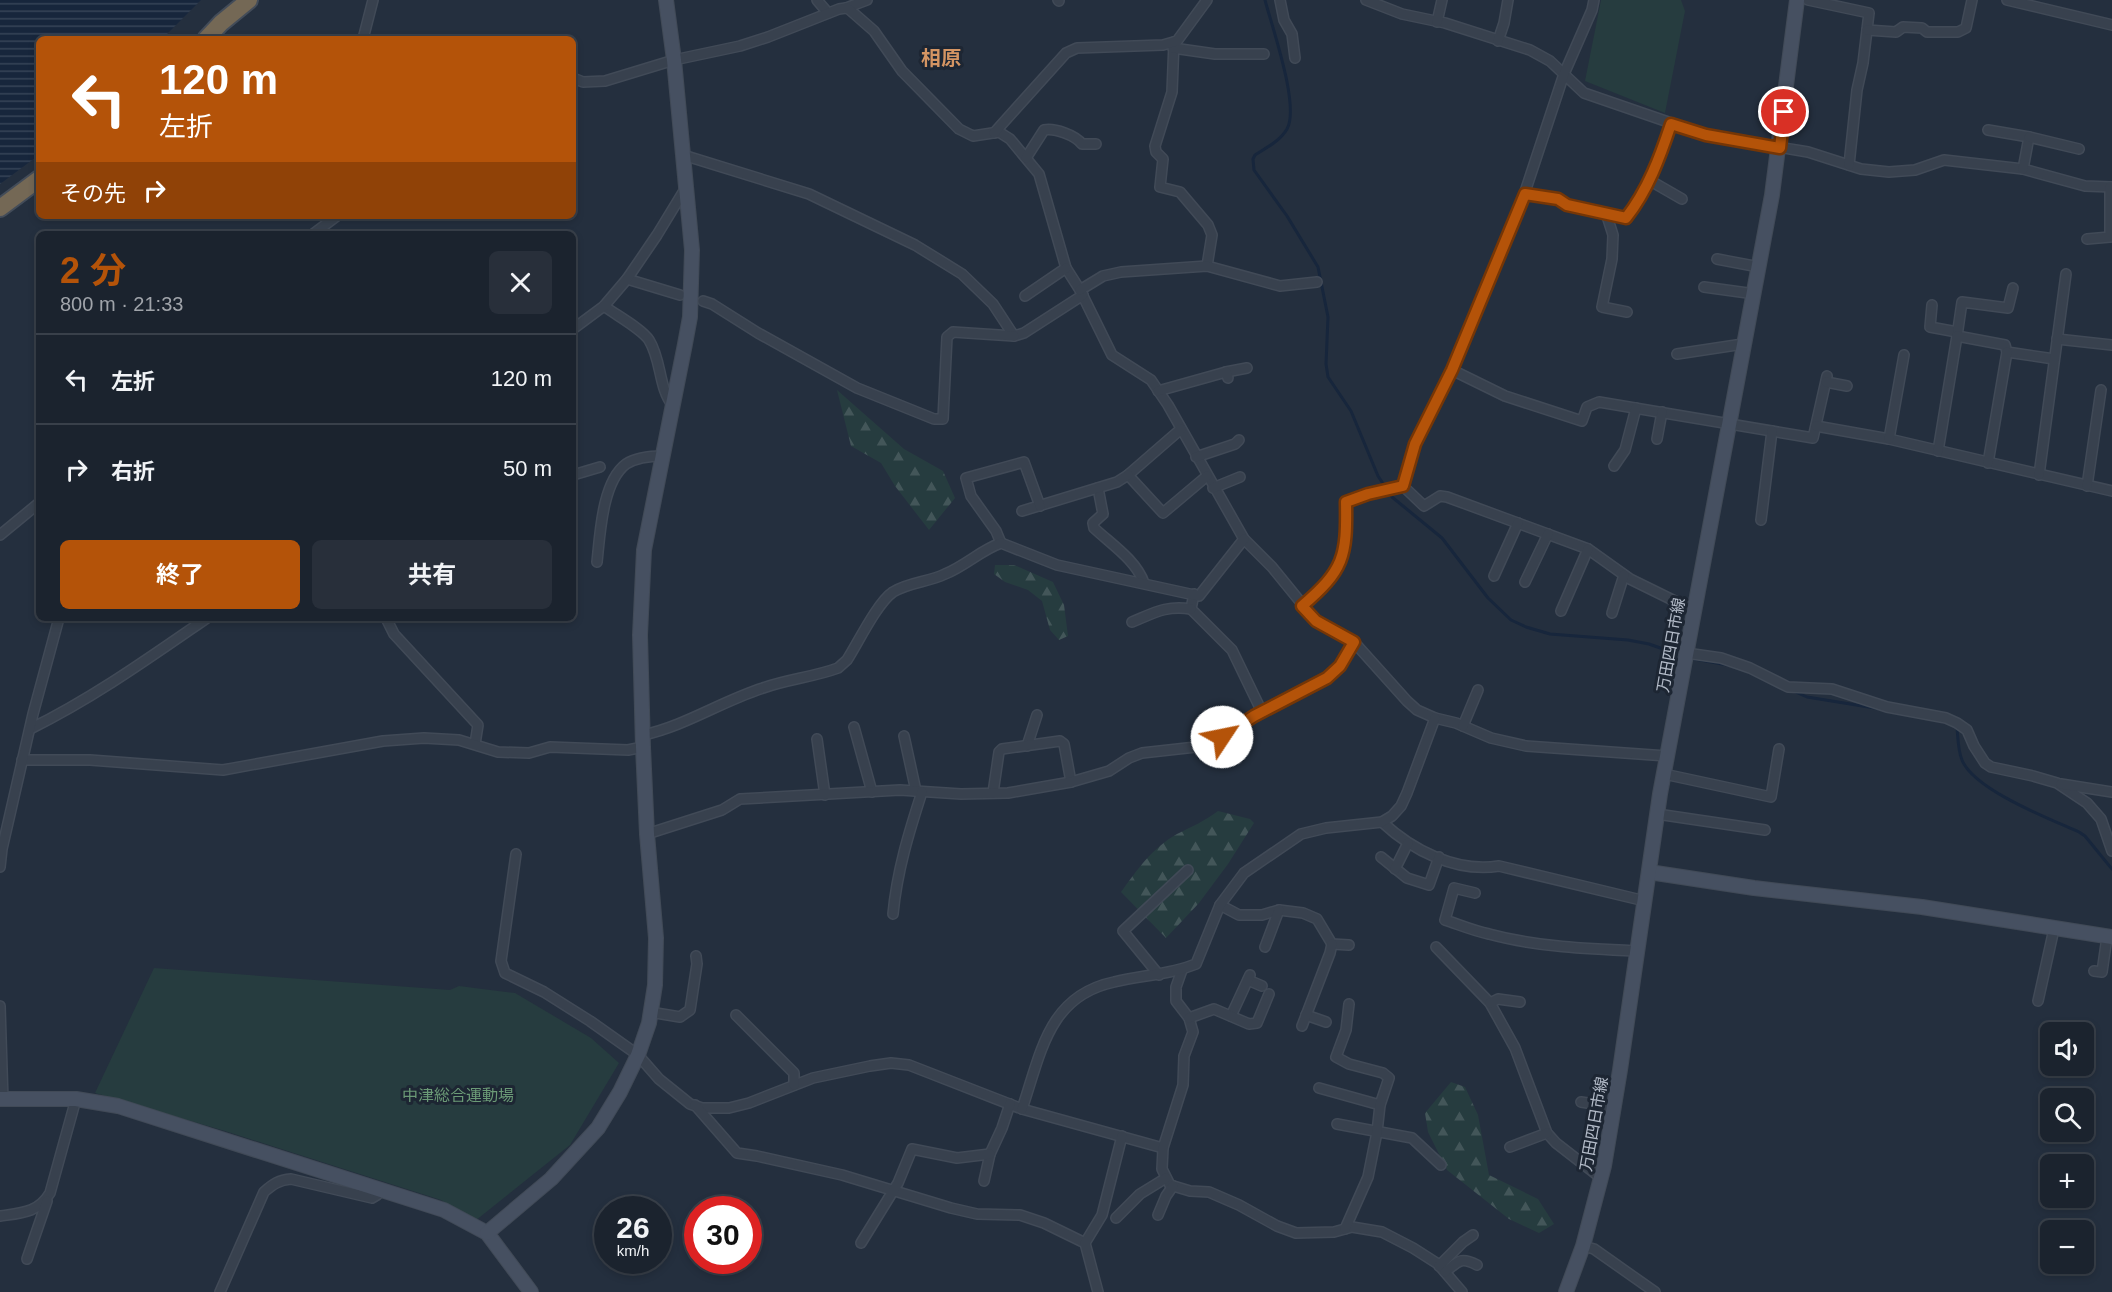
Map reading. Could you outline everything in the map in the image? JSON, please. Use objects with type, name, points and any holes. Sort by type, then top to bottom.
[{"type":"highway","points":[[209,36],[220,23],[249,0]]},
{"type":"highway","points":[[0,208],[36,181]]},
{"type":"street","points":[[364,36],[373,0]]},
{"type":"street","points":[[487,1233],[551,1179],[598,1128],[620,1092],[638,1055],[655,985],[656,938],[647,834],[640,636],[644,550],[690,317],[693,281],[674,60],[666,0]]},
{"type":"street","points":[[817,0],[828,13]]},
{"type":"street","points":[[576,79],[583,82],[605,81],[674,60],[768,37],[867,0]]},
{"type":"street","points":[[1207,0],[1174,45],[1172,92],[1155,146],[1156,152],[1162,159],[1160,187],[1180,192],[1208,225],[1212,235],[1207,266]]},
{"type":"street","points":[[1280,0],[1284,20],[1292,34],[1295,58]]},
{"type":"street","points":[[1366,0],[1402,14],[1530,50],[1550,61],[1584,93],[1706,135],[1808,152],[1862,169],[1889,172],[1915,170],[1944,160],[2023,169],[2085,186],[2111,187],[2110,237],[2087,239]]},
{"type":"street","points":[[1437,22],[1443,0]]},
{"type":"street","points":[[1498,41],[1508,0]]},
{"type":"street","points":[[1403,486],[1415,444],[1452,370],[1525,194],[1564,74],[1592,10],[1594,0]]},
{"type":"street","name":"万田四日市線","points":[[1566,1292],[1583,1246],[1601,1178],[1614,1107],[1667,756],[1743,344],[1755,294],[1780,148],[1797,0]]},
{"type":"street","points":[[1808,0],[1869,13],[1857,90],[1849,165]]},
{"type":"street","points":[[1867,30],[1896,32],[1903,27],[1922,28],[1927,32],[1959,32],[1966,28],[1972,0]]},
{"type":"street","points":[[2007,0],[2112,25]]},
{"type":"street","points":[[846,8],[874,31],[902,71],[959,129],[973,136],[999,132],[1010,139],[1039,174],[1066,268],[1082,293],[1112,355],[1151,380],[1244,539],[1272,567],[1316,621],[1354,642],[1407,701],[1417,710],[1435,718],[1463,726],[1491,738],[1526,746],[1667,756]]},
{"type":"street","points":[[994,133],[1066,53],[1077,48],[1174,45],[1215,54],[1264,54]]},
{"type":"street","points":[[1525,194],[1558,199],[1567,205],[1626,218],[1639,202],[1671,124]]},
{"type":"street","points":[[1026,158],[1044,130],[1050,129],[1078,139],[1082,144],[1096,144]]},
{"type":"street","points":[[1988,130],[2079,149]]},
{"type":"street","points":[[2023,169],[2029,138]]},
{"type":"street","points":[[683,154],[809,194],[915,245],[962,274],[993,304],[1014,336]]},
{"type":"street","points":[[1649,180],[1682,199]]},
{"type":"street","points":[[576,327],[604,306],[627,279],[686,189]]},
{"type":"street","points":[[1606,213],[1613,235],[1612,259],[1602,307],[1627,312]]},
{"type":"street","points":[[317,231],[333,219]]},
{"type":"street","points":[[1717,259],[1759,267]]},
{"type":"street","points":[[703,301],[712,304],[758,333],[857,388],[934,419],[943,419],[947,337],[953,332],[1014,336],[1024,333],[1103,276],[1122,272],[1207,266],[1280,286],[1317,282]]},
{"type":"street","points":[[1025,296],[1066,268]]},
{"type":"street","points":[[2039,474],[2066,274]]},
{"type":"street","points":[[627,279],[680,295]]},
{"type":"street","points":[[1704,287],[1755,294]]},
{"type":"street","points":[[1938,451],[1962,302],[2008,308],[2013,288]]},
{"type":"street","points":[[1932,305],[1930,327],[2005,345],[2007,352],[1988,463]]},
{"type":"street","points":[[604,306],[648,338],[666,396],[673,406]]},
{"type":"street","points":[[2057,339],[2112,345]]},
{"type":"street","points":[[1677,354],[1743,344]]},
{"type":"street","points":[[2007,352],[2054,359]]},
{"type":"street","points":[[1889,439],[1904,355]]},
{"type":"street","points":[[1158,391],[1227,375],[1246,368]]},
{"type":"street","points":[[1452,370],[1505,396],[1582,421],[1587,407],[1599,402],[1813,438],[1827,379],[1847,386]]},
{"type":"street","points":[[2087,486],[2101,390]]},
{"type":"street","points":[[1614,466],[1625,450],[1636,408]]},
{"type":"street","points":[[1657,439],[1662,412]]},
{"type":"street","points":[[1816,426],[1889,439],[2112,491]]},
{"type":"street","points":[[1022,511],[1117,482],[1128,476],[1181,429]]},
{"type":"street","points":[[1761,520],[1772,431]]},
{"type":"street","points":[[1196,457],[1234,444],[1239,440]]},
{"type":"street","points":[[597,562],[607,495],[616,475],[636,459],[663,456]]},
{"type":"street","points":[[1001,543],[996,531],[971,495],[966,478],[1024,462],[1040,506]]},
{"type":"street","points":[[576,474],[600,467]]},
{"type":"street","points":[[1128,476],[1163,513],[1207,476]]},
{"type":"street","points":[[1213,488],[1240,477]]},
{"type":"street","points":[[1403,486],[1424,506],[1440,496],[1447,497],[1588,549],[1624,575],[1693,610]]},
{"type":"street","points":[[1302,606],[1334,575],[1343,556],[1347,540],[1346,502],[1403,486]]},
{"type":"street","points":[[1098,488],[1103,514],[1093,523],[1094,528],[1133,563],[1143,583]]},
{"type":"street","points":[[0,535],[36,505]]},
{"type":"street","points":[[1494,576],[1518,524]]},
{"type":"street","points":[[1525,582],[1548,534]]},
{"type":"street","points":[[22,760],[90,760],[224,770],[383,741],[444,738],[475,744],[498,752],[529,753],[550,747],[628,750],[726,702],[765,687],[838,668],[847,660],[884,600],[909,585],[946,574],[989,547],[1001,543],[1057,565],[1199,596],[1244,539]]},
{"type":"street","points":[[1561,611],[1588,549]]},
{"type":"street","points":[[1612,613],[1624,575]]},
{"type":"street","points":[[1191,609],[1194,594]]},
{"type":"street","points":[[1132,622],[1166,608],[1191,609],[1232,650],[1262,712]]},
{"type":"street","points":[[0,867],[22,760],[58,621]]},
{"type":"street","points":[[30,729],[78,704],[202,621]]},
{"type":"street","points":[[388,621],[394,634],[478,725],[475,744]]},
{"type":"street","points":[[647,834],[722,810],[740,799],[872,792],[1008,793],[1071,782],[1109,771],[1129,758],[1142,753],[1196,747],[1222,737],[1262,712],[1327,678],[1340,666],[1354,642]]},
{"type":"street","points":[[1686,653],[1721,658],[1750,668],[1788,687],[1832,689],[1887,707],[1946,718],[1967,730],[1985,763],[1991,767],[2057,783],[2112,792]]},
{"type":"street","points":[[1463,726],[1478,690]]},
{"type":"street","points":[[1027,746],[1037,715]]},
{"type":"street","points":[[1022,1109],[1048,1033],[1064,1008],[1077,997],[1113,982],[1159,975],[1196,964],[1220,905],[1244,873],[1301,834],[1326,828],[1382,822],[1392,816],[1401,806],[1435,718]]},
{"type":"street","points":[[855,727],[872,792]]},
{"type":"street","points":[[893,914],[896,888],[919,792],[904,736]]},
{"type":"street","points":[[817,739],[825,795]]},
{"type":"street","points":[[993,793],[999,752],[1002,749],[1060,741],[1064,744],[1071,782]]},
{"type":"street","points":[[1664,774],[1771,797],[1779,749]]},
{"type":"street","points":[[2057,783],[2087,803],[2101,819],[2112,851]]},
{"type":"street","points":[[1657,814],[1765,830]]},
{"type":"street","points":[[1382,822],[1417,849],[1462,865],[1486,868],[1499,866],[1645,901]]},
{"type":"street","points":[[1395,869],[1408,843]]},
{"type":"street","points":[[516,854],[501,961],[505,973],[552,997],[638,1055],[659,1079],[690,1104],[702,1108],[729,1108],[749,1103],[813,1078],[891,1064],[909,1065],[1022,1109],[1163,1148]]},
{"type":"street","points":[[1381,857],[1407,878],[1428,885],[1439,857]]},
{"type":"street","points":[[1159,975],[1123,931],[1188,870]]},
{"type":"street","points":[[1649,872],[1754,888],[1922,907],[2110,937],[2102,972],[2094,971]]},
{"type":"street","points":[[1475,893],[1454,888],[1445,920],[1490,935],[1538,943],[1587,949],[1638,951]]},
{"type":"street","points":[[1220,905],[1239,915],[1262,915],[1280,910],[1303,913],[1317,919],[1332,944],[1302,1026]]},
{"type":"street","points":[[1265,947],[1280,910]]},
{"type":"street","points":[[2038,1001],[2054,929]]},
{"type":"street","points":[[1332,944],[1349,945]]},
{"type":"street","points":[[1436,947],[1490,1004],[1515,1048],[1547,1132],[1556,1143],[1601,1178]]},
{"type":"street","points":[[650,1012],[680,1017],[690,1010],[697,964],[696,956]]},
{"type":"street","points":[[1182,970],[1176,987],[1176,1001],[1189,1018],[1193,1032],[1184,1056],[1182,1085],[1163,1148],[1162,1169],[1166,1178],[1173,1186],[1190,1191],[1209,1192],[1296,1233],[1317,1234],[1352,1227],[1364,1227],[1382,1232],[1413,1248],[1442,1269],[1462,1292]]},
{"type":"street","points":[[1231,1016],[1249,977],[1262,986]]},
{"type":"street","points":[[1189,1018],[1214,1009],[1249,1024],[1257,1023],[1269,994]]},
{"type":"street","points":[[1490,1004],[1498,999],[1520,1002]]},
{"type":"street","points":[[1345,1229],[1368,1177],[1380,1105],[1389,1078],[1383,1073],[1349,1064],[1336,1057],[1346,1030],[1349,1004]]},
{"type":"street","points":[[0,1006],[2,1099],[76,1099],[118,1106],[444,1210],[487,1233],[531,1292]]},
{"type":"street","points":[[736,1015],[794,1073],[794,1085]]},
{"type":"street","points":[[1306,1015],[1326,1022]]},
{"type":"street","points":[[1319,1088],[1380,1105]]},
{"type":"street","points":[[27,1259],[50,1193],[76,1099]]},
{"type":"street","points":[[1581,1102],[1614,1107]]},
{"type":"street","points":[[984,1181],[990,1154],[1010,1104]]},
{"type":"street","points":[[695,1106],[737,1153],[842,1175],[977,1214],[1020,1215],[1044,1222],[1085,1243]]},
{"type":"street","points":[[1337,1124],[1412,1138],[1441,1165]]},
{"type":"street","points":[[1510,1147],[1547,1132]]},
{"type":"street","points":[[1098,1292],[1085,1243],[1102,1215],[1122,1136]]},
{"type":"street","points":[[861,1243],[894,1191],[912,1149],[957,1158],[990,1154]]},
{"type":"street","points":[[1116,1218],[1140,1194],[1166,1178]]},
{"type":"street","points":[[220,1292],[264,1192],[273,1184],[291,1179],[372,1198],[377,1195],[379,1189]]},
{"type":"street","points":[[1158,1215],[1173,1186]]},
{"type":"street","points":[[0,1216],[28,1212],[37,1208],[45,1202],[50,1193]]},
{"type":"street","points":[[1442,1269],[1462,1242],[1473,1235]]},
{"type":"street","points":[[1583,1246],[1594,1249],[1655,1292]]},
{"type":"street","points":[[1442,1269],[1462,1260],[1477,1265]]},
{"type":"green space","points":[[1601,0],[1681,0],[1685,11],[1665,113],[1585,81]]},
{"type":"green space","points":[[837,390],[904,449],[943,471],[955,498],[929,530],[895,486],[881,463],[851,446]]},
{"type":"green space","points":[[995,565],[1014,565],[1053,582],[1064,605],[1068,636],[1059,640],[1050,630],[1042,601],[1028,590],[1005,582],[994,574]]},
{"type":"green space","points":[[1218,811],[1250,819],[1254,823],[1228,864],[1199,903],[1166,938],[1121,892],[1160,846]]},
{"type":"green space","name":"中津総合運動場","points":[[154,968],[450,990],[459,986],[515,993],[591,1038],[619,1063],[570,1145],[475,1221],[441,1200],[225,1131],[95,1093]]},
{"type":"green space","points":[[1451,1082],[1465,1087],[1478,1115],[1489,1175],[1538,1199],[1554,1224],[1539,1233],[1509,1219],[1447,1170],[1428,1132],[1425,1113]]},
{"type":"water","points":[[0,0],[201,0],[165,36],[36,36],[36,157],[0,184]]},
{"type":"waterway","points":[[1265,0],[1288,85],[1290,118],[1287,129],[1281,137],[1255,155],[1254,170],[1287,216],[1318,267],[1328,317],[1326,364],[1328,377],[1351,411],[1378,476],[1392,497],[1442,538],[1488,598],[1511,620],[1550,634],[1628,640],[1649,644],[1683,656]]},
{"type":"waterway","points":[[1689,658],[1733,666]]},
{"type":"waterway","points":[[1791,690],[1807,697],[1881,709]]},
{"type":"waterway","points":[[1934,720],[1949,723]]},
{"type":"waterway","points":[[1954,726],[1957,728],[1962,760],[1969,771],[1981,782],[2014,802],[2079,832],[2085,836],[2112,869]]},
{"type":"district","name":"相原","points":[[941,58]]},
{"type":"route","points":[[1222,737],[1254,716],[1327,678],[1340,666],[1354,642],[1316,621],[1302,606],[1334,575],[1343,556],[1347,540],[1346,502],[1403,486],[1415,444],[1452,370],[1525,194],[1558,199],[1567,205],[1626,218],[1639,202],[1671,124],[1706,135],[1780,148],[1784,112]]}]
